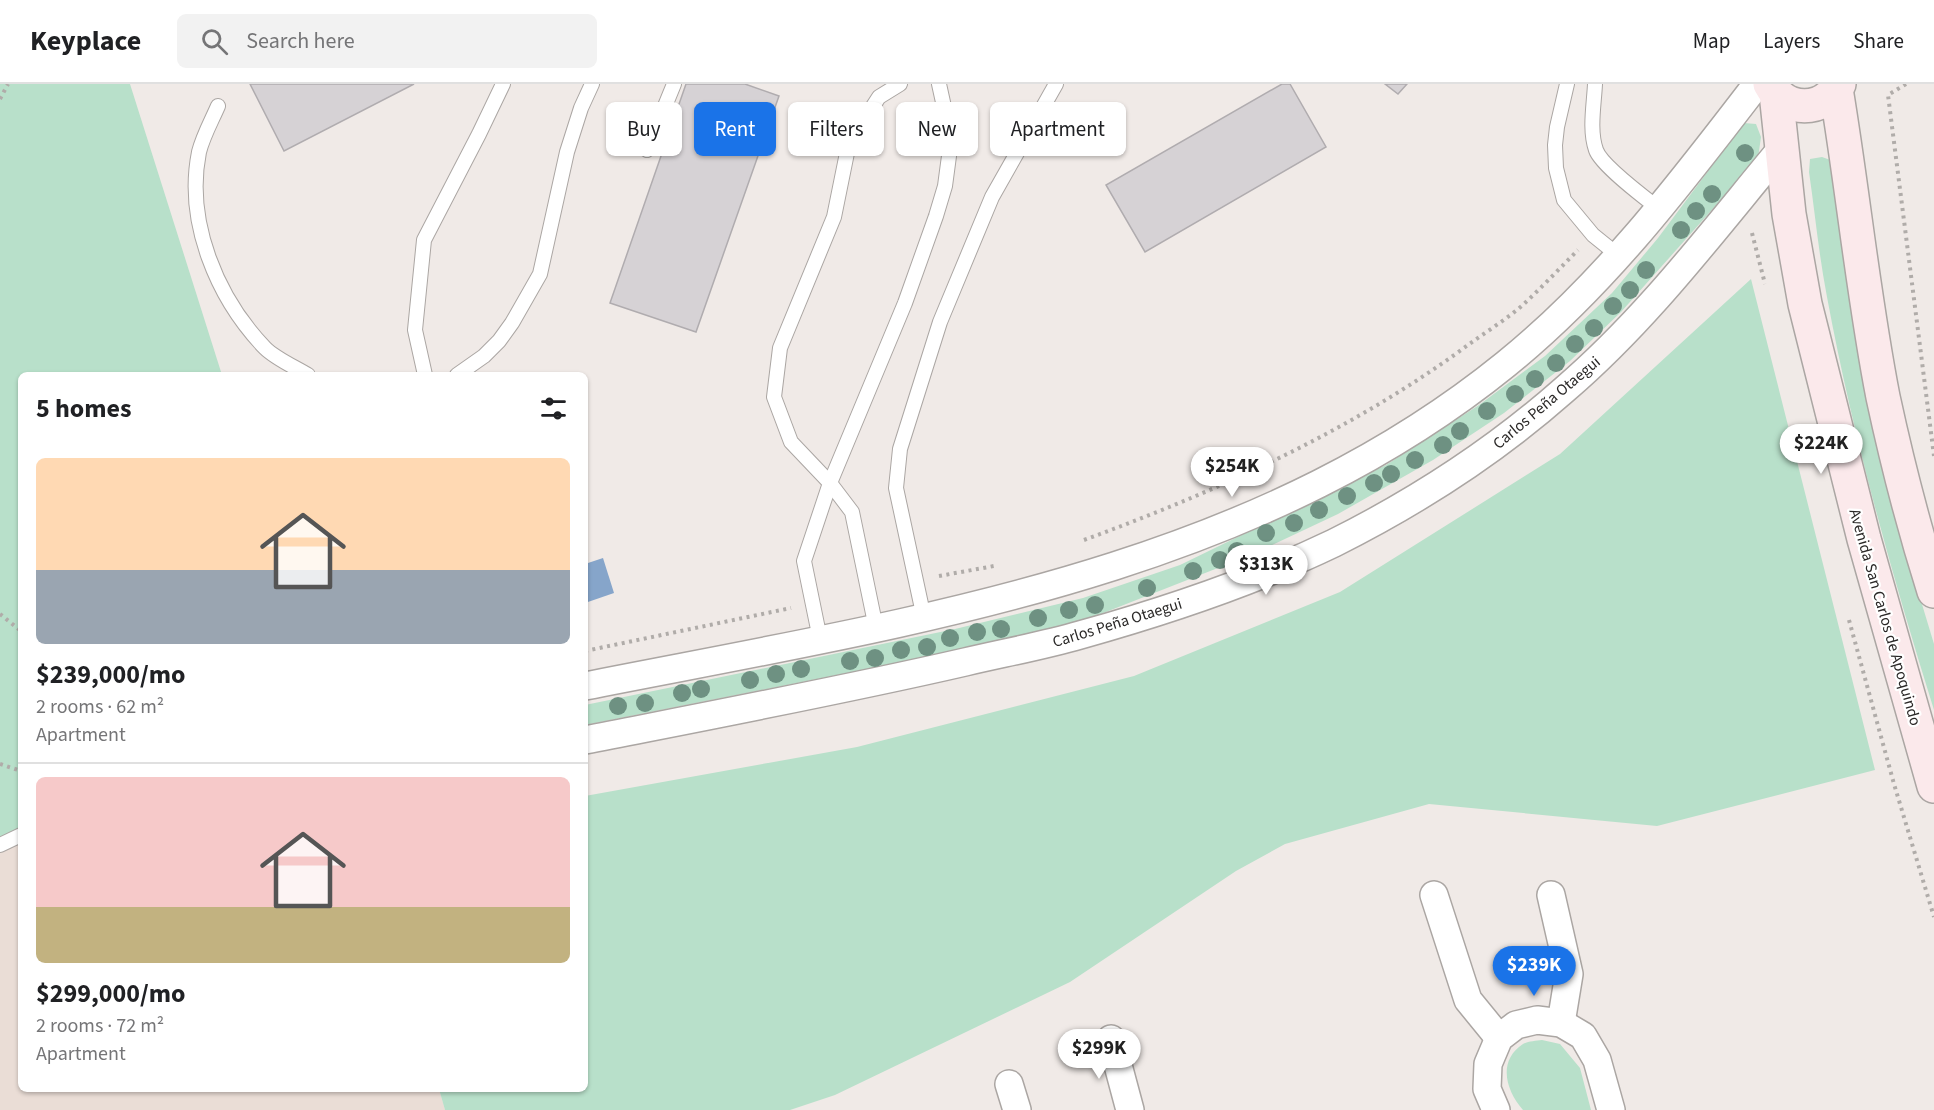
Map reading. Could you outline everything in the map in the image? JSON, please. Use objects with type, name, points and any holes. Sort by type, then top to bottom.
[{"type":"street","points":[[588,685],[924,618],[1058,584],[1161,552],[1297,495],[1352,467],[1414,430],[1506,364],[1576,301],[1619,256],[1717,136],[1768,87],[1788,103],[1803,107],[1826,100],[1837,86]]},
{"type":"street","points":[[1837,86],[1866,290],[1884,397],[1934,591]]},
{"type":"street","name":"Avenida San Carlos de Apoquindo","points":[[1768,87],[1782,148],[1797,265],[1821,373],[1864,539],[1934,786]]},
{"type":"street","name":"Carlos Peña Otaegui","points":[[588,739],[893,678],[1078,636],[1204,595],[1269,571],[1333,543],[1394,511],[1454,474],[1511,434],[1565,390],[1650,308],[1782,148]]},
{"type":"street","points":[[1434,895],[1468,1000],[1499,1038]]},
{"type":"street","points":[[1551,895],[1569,974],[1561,1023]]},
{"type":"street","points":[[1496,1110],[1487,1089],[1488,1064],[1499,1038],[1516,1025],[1537,1020],[1561,1023],[1583,1036],[1597,1060],[1611,1110]]},
{"type":"street","points":[[1111,1039],[1130,1110]]},
{"type":"street","points":[[1009,1084],[1017,1110]]},
{"type":"lane","points":[[424,372],[415,330],[424,240],[480,134],[503,84]]},
{"type":"lane","points":[[461,372],[484,356],[499,340],[512,323],[540,274],[567,152],[592,84]]},
{"type":"lane","points":[[666,102],[674,84]]},
{"type":"lane","points":[[876,628],[852,512],[830,483],[791,442],[774,397],[780,348],[834,217],[849,144],[879,97],[900,84]]},
{"type":"lane","points":[[820,639],[804,561],[830,483],[905,303],[945,186],[949,156],[948,125],[939,84]]},
{"type":"lane","points":[[924,618],[896,488],[900,450],[940,322],[992,197],[1056,84]]},
{"type":"lane","points":[[1567,84],[1555,145],[1556,168],[1564,200],[1593,235],[1619,256]]},
{"type":"lane","points":[[1595,84],[1593,140],[1597,154],[1634,190],[1658,208]]},
{"type":"lane","points":[[218,105],[200,150],[195,187],[205,249],[227,299],[267,350],[303,372]]},
{"type":"lane","points":[[0,845],[18,836]]},
{"type":"path","points":[[0,99],[8,84]]},
{"type":"path","points":[[1906,84],[1888,95],[1934,456]]},
{"type":"path","points":[[1081,541],[1216,489],[1308,445],[1377,406],[1445,362],[1525,303],[1593,235]]},
{"type":"path","points":[[916,581],[1005,563]]},
{"type":"path","points":[[588,650],[812,603]]},
{"type":"path","points":[[0,614],[18,629]]},
{"type":"path","points":[[0,764],[18,770]]},
{"type":"shaded area","points":[[18,840],[18,1092],[440,1092],[445,1110],[0,1110],[0,844]]},
{"type":"green space","points":[[0,84],[130,84],[221,372],[18,372],[18,840],[0,844]]},
{"type":"green space","points":[[1744,123],[1756,124],[1761,137],[1758,158],[1621,312],[1570,361],[1504,413],[1433,460],[1338,514],[1251,555],[1088,619],[938,655],[588,724],[588,704],[955,629],[1083,598],[1180,565],[1386,465],[1479,405],[1545,356],[1612,293],[1658,238]]},
{"type":"green space","points":[[1822,157],[1833,161],[1892,505],[1934,644],[1934,710],[1874,505],[1837,349],[1822,266],[1809,172],[1810,159]]},
{"type":"green space","points":[[1751,279],[1875,770],[1657,826],[1429,804],[1285,844],[1236,871],[1070,982],[835,1095],[790,1110],[445,1110],[440,1092],[588,1092],[588,795],[857,747],[1134,676],[1340,592],[1560,454]]},
{"type":"green space","points":[[1542,1040],[1560,1044],[1580,1068],[1591,1110],[1523,1110],[1517,1102],[1507,1076],[1510,1059],[1523,1044]]},
{"type":"water","points":[[603,558],[614,593],[588,602],[588,563]]},
{"type":"building","points":[[250,84],[414,84],[284,151]]},
{"type":"building","points":[[686,84],[745,84],[779,96],[776,105],[776,102],[694,102],[694,156],[758,156],[696,332],[610,303],[661,156],[682,156],[682,102],[680,102]]},
{"type":"building","points":[[1282,84],[1290,84],[1326,147],[1145,252],[1106,185]]},
{"type":"building","points":[[1385,84],[1407,84],[1398,94]]}]
